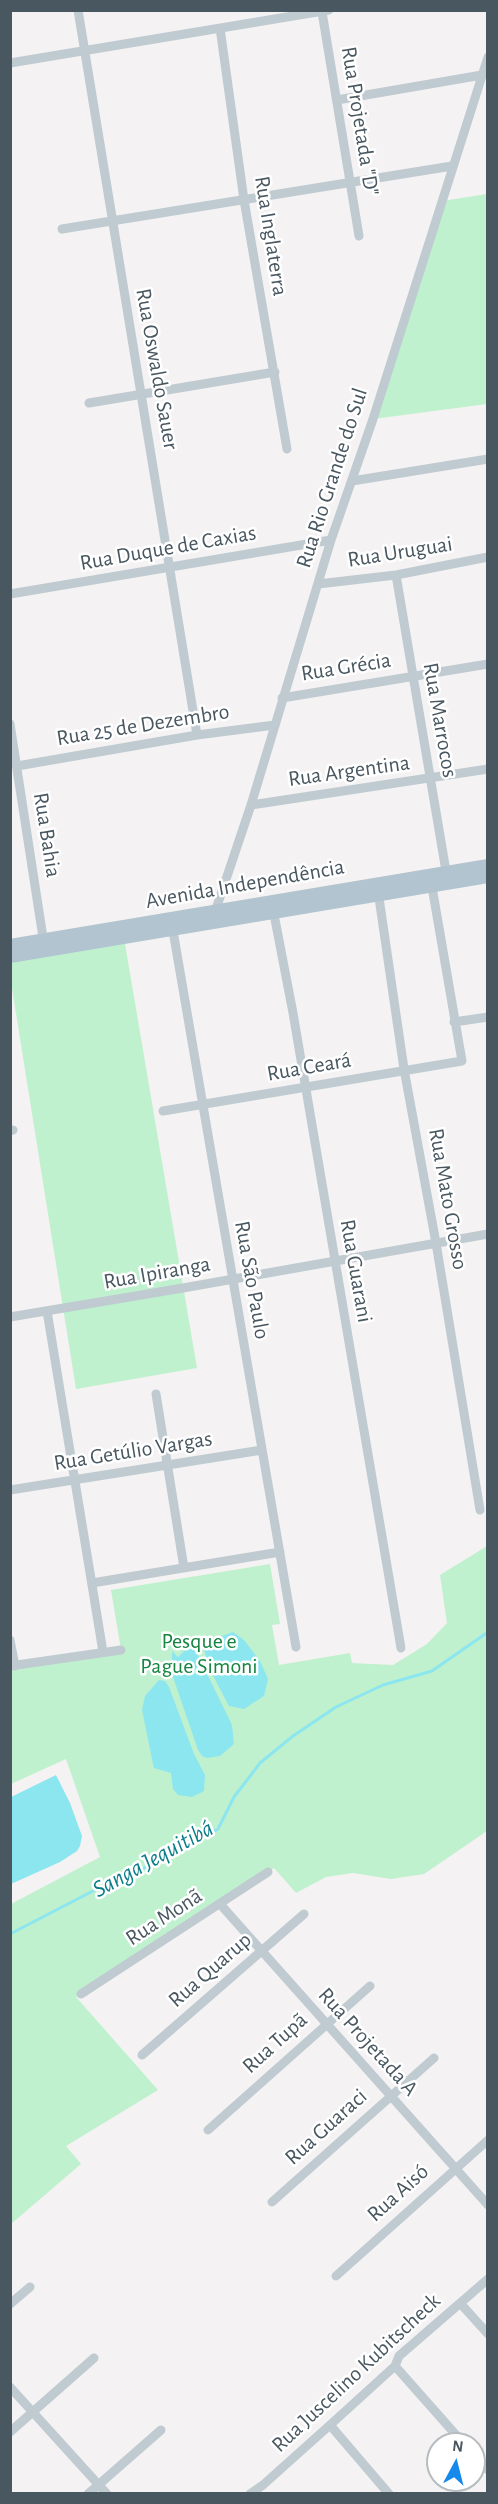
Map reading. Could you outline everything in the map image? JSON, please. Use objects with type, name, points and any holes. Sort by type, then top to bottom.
[{"type":"main road","name":"Avenida Independência","points":[[172,924],[215,910],[273,907],[378,896],[432,887],[447,878],[488,865]]},
{"type":"main road","name":"Avenida Independência","points":[[10,945],[44,945],[172,924],[212,923],[376,883],[488,877]]},
{"type":"main road","name":"Avenida Independência","points":[[10,957],[44,945]]},
{"type":"street","name":"Rua Oswaldo Sauer","points":[[78,10],[197,735]]},
{"type":"street","points":[[10,63],[326,11]]},
{"type":"street","name":"Rua Projetada \"D\"","points":[[326,11],[337,100],[359,236]]},
{"type":"street","name":"Rua Inglaterra","points":[[220,28],[244,200],[287,449]]},
{"type":"street","name":"Rua Rio Grande do Sul","points":[[212,923],[251,805],[331,540],[488,57]]},
{"type":"street","points":[[337,100],[482,75]]},
{"type":"street","points":[[62,229],[452,166]]},
{"type":"street","points":[[89,403],[275,372]]},
{"type":"street","points":[[352,481],[488,459]]},
{"type":"street","name":"Rua Duque de Caxias","points":[[10,594],[331,540]]},
{"type":"street","name":"Rua Uruguai","points":[[318,584],[396,574],[488,557]]},
{"type":"street","name":"Rua Marrocos","points":[[396,574],[411,676],[447,878]]},
{"type":"street","name":"Rua Grécia","points":[[282,698],[488,664]]},
{"type":"street","name":"Rua Bahia","points":[[10,724],[44,945]]},
{"type":"street","name":"Rua 25 de Dezembro","points":[[16,766],[197,735],[275,725]]},
{"type":"street","name":"Rua Argentina","points":[[251,805],[488,769]]},
{"type":"street","name":"Rua Mato Grosso","points":[[376,883],[404,1069],[436,1243],[480,1510]]},
{"type":"street","points":[[432,887],[454,1022],[488,1017]]},
{"type":"street","name":"Rua Guarani","points":[[273,907],[401,1648]]},
{"type":"street","name":"Rua São Paulo","points":[[172,924],[296,1647]]},
{"type":"street","name":"Rua Ceará","points":[[163,1111],[462,1061],[454,1022]]},
{"type":"street","name":"Rua Ipiranga","points":[[10,1317],[488,1234]]},
{"type":"street","points":[[47,1311],[103,1652]]},
{"type":"street","points":[[156,1394],[184,1568]]},
{"type":"street","name":"Rua Getúlio Vargas","points":[[10,1490],[262,1450]]},
{"type":"street","points":[[92,1583],[280,1552]]},
{"type":"street","points":[[10,1640],[13,1666],[121,1650]]},
{"type":"street","name":"Rua Monã","points":[[81,1994],[268,1872]]},
{"type":"street","name":"Rua Projetada A","points":[[220,1904],[488,2205]]},
{"type":"street","name":"Rua Quarup","points":[[142,2055],[304,1914]]},
{"type":"street","name":"Rua Tupã","points":[[207,2130],[370,1986]]},
{"type":"street","name":"Rua Guaraci","points":[[272,2202],[434,2058]]},
{"type":"street","name":"Rua Aisó","points":[[336,2276],[488,2140]]},
{"type":"street","name":"Rua Juscelino Kubitscheck","points":[[249,2493],[263,2485],[330,2426],[395,2366],[399,2356],[488,2279]]},
{"type":"street","points":[[10,2304],[30,2287]]},
{"type":"street","points":[[460,2303],[488,2334]]},
{"type":"street","points":[[10,2432],[94,2358]]},
{"type":"street","points":[[395,2366],[453,2432]]},
{"type":"street","points":[[10,2387],[107,2493]]},
{"type":"street","points":[[330,2426],[389,2493]]},
{"type":"street","points":[[88,2493],[161,2430]]},
{"type":"street","points":[[263,2485],[271,2493]]},
{"type":"green space","points":[[487,194],[487,404],[373,419],[442,201]]},
{"type":"green space","points":[[124,938],[197,1368],[76,1389],[11,982],[10,957]]},
{"type":"green space","name":"Pesque e Pague Simoni","points":[[487,1546],[487,1831],[424,1874],[391,1879],[353,1873],[326,1877],[296,1893],[274,1868],[76,1997],[158,2090],[66,2146],[81,2164],[11,2224],[11,1904],[100,1857],[66,1759],[11,1784],[11,1666],[121,1650],[111,1590],[270,1564],[280,1624],[272,1625],[279,1665],[350,1653],[352,1663],[393,1665],[427,1644],[447,1623],[440,1575]]},
{"type":"water","points":[[233,1632],[244,1640],[260,1661],[268,1679],[264,1696],[244,1709],[229,1706],[212,1674],[204,1650],[206,1645],[217,1638]]},
{"type":"water","points":[[178,1645],[191,1647],[197,1653],[232,1725],[234,1744],[220,1756],[207,1758],[202,1756],[198,1750],[172,1674],[172,1651],[178,1657],[184,1651]]},
{"type":"water","points":[[159,1680],[165,1681],[169,1687],[194,1754],[205,1775],[204,1791],[192,1797],[178,1795],[173,1789],[171,1773],[154,1768],[142,1710],[145,1696]]},
{"type":"water","points":[[56,1775],[70,1803],[82,1836],[80,1846],[77,1851],[60,1862],[11,1884],[11,1797]]},
{"type":"waterway","name":"Sanga Jequitibá","points":[[10,1934],[116,1879],[152,1865],[218,1829],[234,1797],[260,1763],[293,1736],[336,1707],[383,1685],[432,1671],[488,1632]]}]
